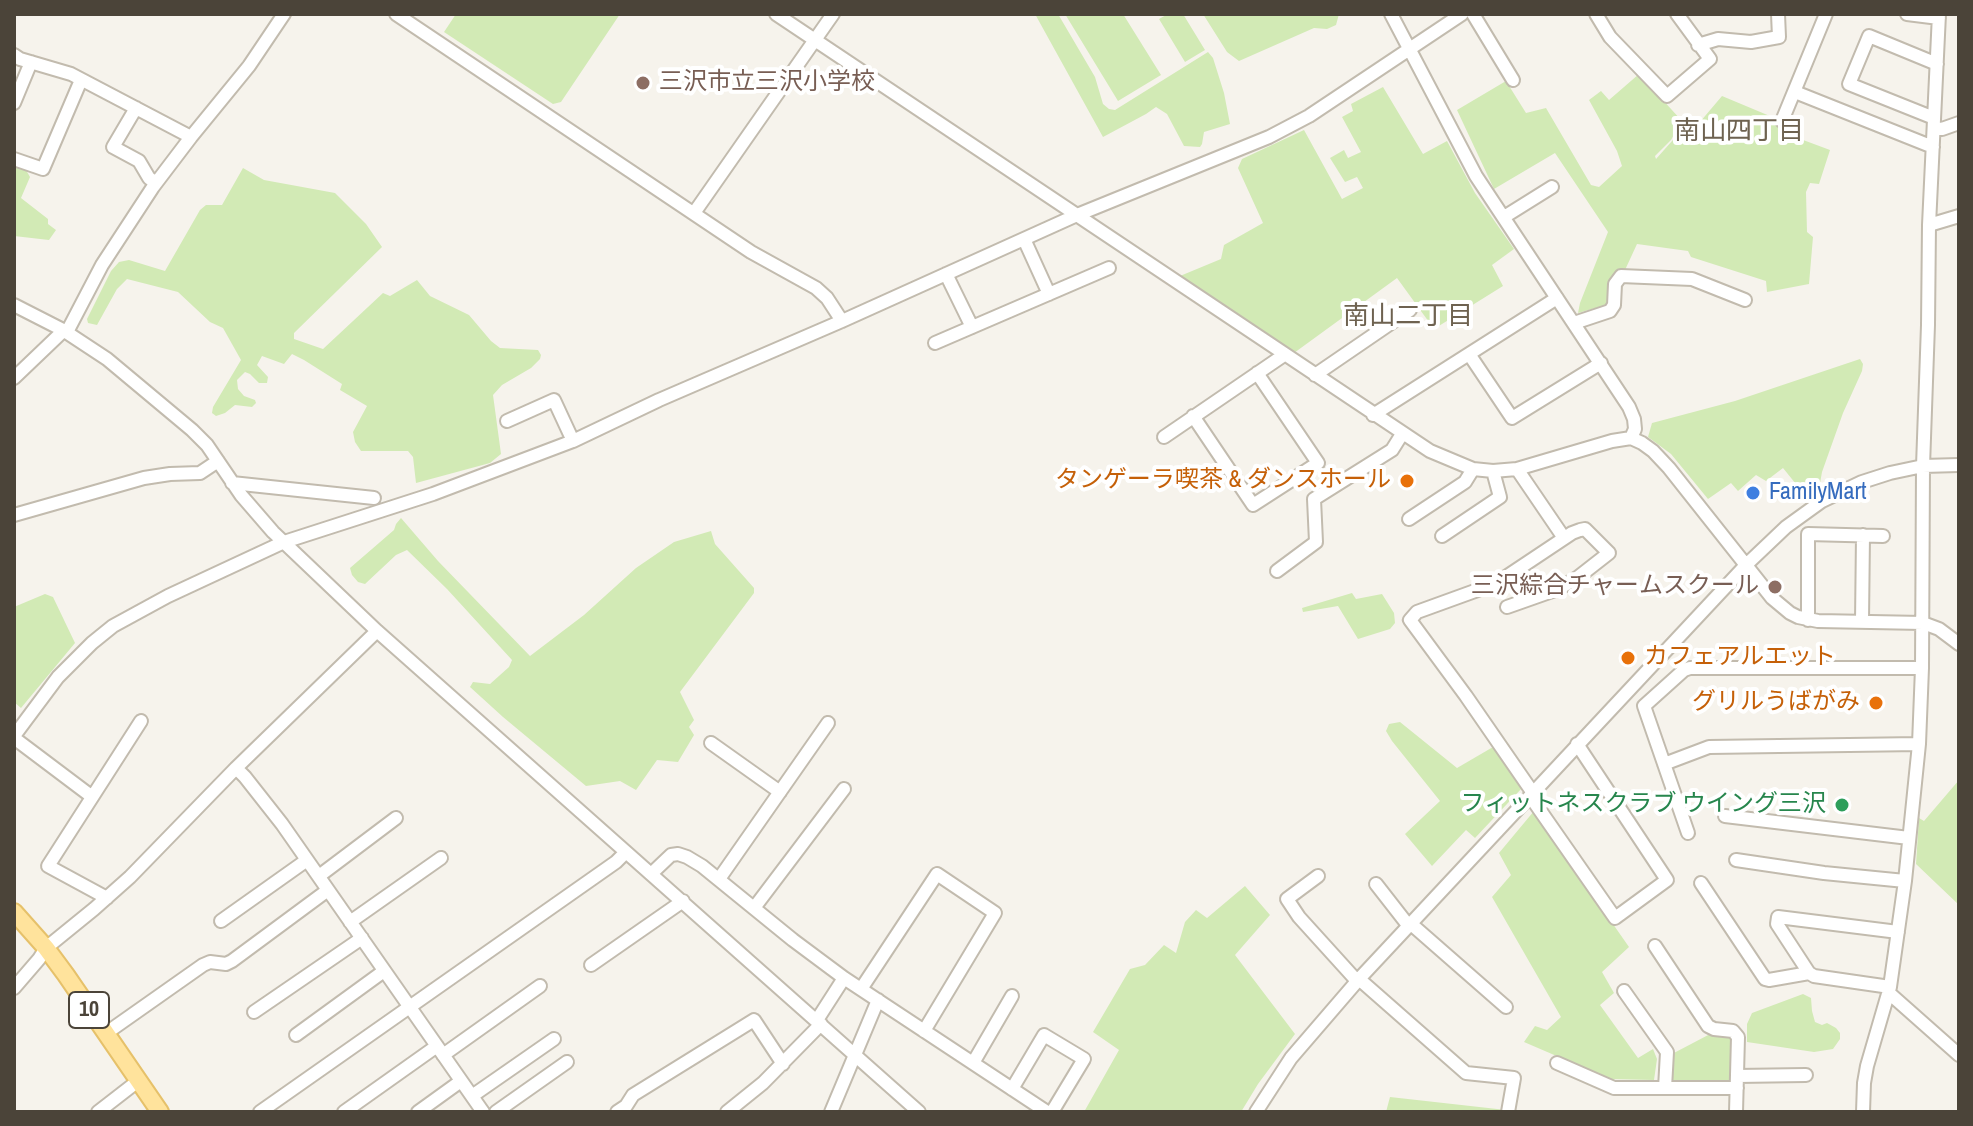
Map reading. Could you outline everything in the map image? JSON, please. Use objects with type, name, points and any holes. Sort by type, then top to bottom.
[{"type":"main road","name":"10","points":[[14,912],[46,948],[160,1112]]},
{"type":"street","points":[[14,378],[65,331],[102,265],[156,183],[249,66],[284,14]]},
{"type":"street","points":[[396,14],[751,252],[816,288],[827,298],[842,321]]},
{"type":"street","points":[[776,14],[1430,451],[1473,469],[1493,471],[1517,469],[1631,438],[1653,451],[1669,468],[1766,591],[1798,617],[1808,620],[1923,623],[1939,629],[1959,644]]},
{"type":"street","points":[[694,213],[833,14]]},
{"type":"street","points":[[1391,14],[1457,142],[1618,387],[1634,419],[1635,429],[1631,438]]},
{"type":"street","points":[[91,796],[14,737],[72,660],[113,626],[168,596],[284,542],[433,494],[573,441],[1077,215],[1269,137],[1309,116],[1462,14]]},
{"type":"street","points":[[1473,14],[1513,80]]},
{"type":"street","points":[[1596,14],[1610,37],[1667,96],[1710,59],[1677,14]]},
{"type":"street","points":[[1698,45],[1718,39],[1751,42],[1779,37],[1778,14]]},
{"type":"street","points":[[1782,121],[1826,14]]},
{"type":"street","points":[[1863,1112],[1867,1066],[1890,990],[1919,744],[1929,225],[1939,16],[1908,14]]},
{"type":"street","points":[[1937,64],[1869,36],[1849,84],[1942,129],[1959,123]]},
{"type":"street","points":[[14,55],[71,74],[191,137]]},
{"type":"street","points":[[14,103],[31,62]]},
{"type":"street","points":[[14,159],[43,169],[81,80]]},
{"type":"street","points":[[1795,92],[1933,147]]},
{"type":"street","points":[[136,108],[113,147],[139,161],[149,178],[156,183]]},
{"type":"street","points":[[1504,217],[1552,187]]},
{"type":"street","points":[[1929,225],[1959,216]]},
{"type":"street","points":[[1024,239],[1049,294]]},
{"type":"street","points":[[935,343],[1109,268]]},
{"type":"street","points":[[946,274],[972,327]]},
{"type":"street","points":[[1574,323],[1610,311],[1614,305],[1615,284],[1621,276],[1692,279],[1745,300]]},
{"type":"street","points":[[1373,415],[1557,298]]},
{"type":"street","points":[[14,305],[65,331],[107,359],[172,412],[207,445],[251,507],[377,631],[919,1112]]},
{"type":"street","points":[[1315,375],[1410,310]]},
{"type":"street","points":[[1469,354],[1512,418],[1601,363]]},
{"type":"street","points":[[1164,437],[1284,355]]},
{"type":"street","points":[[1193,416],[1253,505],[1318,463],[1257,373]]},
{"type":"street","points":[[507,421],[554,400],[573,441]]},
{"type":"street","points":[[1277,571],[1316,542],[1314,499],[1392,450],[1402,434]]},
{"type":"street","points":[[14,515],[144,478],[200,473],[218,461]]},
{"type":"street","points":[[1256,1112],[1291,1058],[1358,980],[1746,565],[1786,527],[1822,501],[1862,482],[1923,466],[1959,465]]},
{"type":"street","points":[[1409,519],[1465,482],[1473,469]]},
{"type":"street","points":[[1517,469],[1564,538]]},
{"type":"street","points":[[1442,536],[1500,497],[1493,471]]},
{"type":"street","points":[[232,483],[374,498]]},
{"type":"street","points":[[1507,607],[1558,589],[1609,553],[1585,529],[1572,533],[1497,583],[1417,612],[1410,620],[1466,696],[1615,918],[1667,880],[1577,744]]},
{"type":"street","points":[[1808,620],[1808,534],[1883,536]]},
{"type":"street","points":[[1862,621],[1863,535]]},
{"type":"street","points":[[14,988],[46,948],[149,859],[236,768],[377,631]]},
{"type":"street","points":[[1688,833],[1644,706],[1684,670],[1922,668]]},
{"type":"street","points":[[107,898],[48,866],[141,721]]},
{"type":"street","points":[[719,879],[828,723]]},
{"type":"street","points":[[711,743],[780,792]]},
{"type":"street","points":[[1664,764],[1709,747],[1919,744]]},
{"type":"street","points":[[236,768],[282,824],[483,1112]]},
{"type":"street","points":[[754,908],[844,789]]},
{"type":"street","points":[[1725,816],[1909,838]]},
{"type":"street","points":[[319,876],[396,818]]},
{"type":"street","points":[[260,1112],[626,852]]},
{"type":"street","points":[[651,874],[671,855],[687,857],[844,978],[1012,1089],[1050,1112],[1084,1059],[1044,1035],[1012,1089]]},
{"type":"street","points":[[350,922],[441,858]]},
{"type":"street","points":[[221,921],[307,860]]},
{"type":"street","points":[[1736,860],[1905,881]]},
{"type":"street","points":[[861,989],[937,874],[972,897],[995,913],[924,1031]]},
{"type":"street","points":[[1318,876],[1287,899],[1299,917],[1358,980],[1466,1073],[1514,1078],[1508,1112]]},
{"type":"street","points":[[1701,883],[1765,979],[1809,973]]},
{"type":"street","points":[[1376,884],[1409,924],[1506,1007]]},
{"type":"street","points":[[105,1034],[203,965],[232,961],[328,890]]},
{"type":"street","points":[[591,965],[683,901]]},
{"type":"street","points":[[1898,932],[1778,917],[1777,924],[1809,973],[1890,990],[1959,1055]]},
{"type":"street","points":[[254,1012],[362,938]]},
{"type":"street","points":[[1655,946],[1708,1026],[1736,1033],[1738,1037],[1736,1112]]},
{"type":"street","points":[[296,1035],[384,971]]},
{"type":"street","points":[[727,1112],[783,1064],[819,1022],[844,978]]},
{"type":"street","points":[[344,1112],[540,986]]},
{"type":"street","points":[[1624,991],[1667,1052],[1665,1088]]},
{"type":"street","points":[[973,1063],[1012,996]]},
{"type":"street","points":[[831,1112],[878,1000]]},
{"type":"street","points":[[617,1112],[626,1106],[633,1095],[754,1020],[783,1064]]},
{"type":"street","points":[[472,1096],[554,1039]]},
{"type":"street","points":[[496,1112],[567,1062]]},
{"type":"street","points":[[1557,1063],[1614,1088],[1665,1088],[1806,1075]]},
{"type":"street","points":[[98,1112],[138,1081]]},
{"type":"street","points":[[418,1112],[461,1081]]},
{"type":"green space","points":[[456,14],[620,14],[561,102],[553,104],[444,32]]},
{"type":"green space","points":[[1035,14],[1058,14],[1095,77],[1103,104],[1109,109],[1115,110],[1208,52],[1213,58],[1224,93],[1230,124],[1204,132],[1200,147],[1184,146],[1167,114],[1156,107],[1103,137]]},
{"type":"green space","points":[[1065,14],[1123,14],[1161,75],[1118,101]]},
{"type":"green space","points":[[1168,14],[1183,14],[1205,50],[1185,62],[1159,19]]},
{"type":"green space","points":[[1203,14],[1339,14],[1336,25],[1327,29],[1314,28],[1239,61],[1227,52]]},
{"type":"green space","points":[[1639,74],[1682,121],[1671,140],[1655,156],[1656,159],[1680,132],[1694,129],[1722,96],[1777,119],[1779,131],[1830,150],[1819,184],[1810,183],[1806,192],[1807,232],[1813,237],[1809,284],[1767,292],[1766,281],[1691,257],[1688,251],[1637,244],[1625,270],[1611,283],[1606,305],[1578,313],[1608,232],[1555,153],[1494,189],[1457,110],[1506,81],[1526,113],[1546,108],[1591,185],[1599,187],[1622,166],[1589,100],[1601,91],[1609,100]]},
{"type":"green space","points":[[1383,87],[1423,154],[1447,141],[1475,193],[1514,249],[1492,265],[1503,286],[1434,329],[1397,278],[1294,353],[1180,276],[1221,259],[1224,245],[1263,223],[1238,168],[1242,159],[1304,130],[1342,199],[1363,188],[1357,177],[1345,182],[1330,158],[1344,150],[1348,158],[1361,152],[1342,117],[1353,111],[1351,104]]},
{"type":"green space","points":[[14,166],[26,170],[30,177],[21,198],[48,219],[48,224],[56,230],[49,240],[14,236]]},
{"type":"green space","points":[[243,168],[264,180],[335,193],[366,224],[382,247],[294,333],[294,339],[323,349],[383,293],[390,296],[417,280],[430,296],[469,315],[500,348],[538,350],[540,359],[531,368],[502,385],[493,395],[501,454],[490,463],[416,483],[413,457],[408,451],[361,451],[355,442],[353,432],[367,406],[340,390],[342,384],[292,354],[284,364],[262,356],[257,365],[268,377],[267,383],[259,383],[245,372],[237,380],[238,389],[256,403],[252,407],[235,405],[216,416],[212,413],[213,407],[241,360],[223,328],[210,322],[178,292],[127,279],[117,289],[97,325],[88,323],[87,319],[111,271],[119,262],[129,260],[165,271],[200,210],[206,205],[222,205]]},
{"type":"green space","points":[[1860,359],[1862,371],[1843,413],[1819,489],[1804,494],[1783,468],[1766,481],[1756,475],[1738,491],[1731,483],[1708,499],[1671,454],[1648,437],[1652,423],[1735,401]]},
{"type":"green space","points":[[401,518],[530,656],[584,615],[636,568],[674,542],[711,531],[715,544],[754,588],[754,593],[680,692],[694,720],[689,727],[694,735],[678,762],[657,760],[636,790],[620,781],[586,786],[503,717],[470,687],[473,682],[490,684],[509,667],[512,660],[407,550],[396,555],[365,584],[352,575],[350,568],[394,530]]},
{"type":"green space","points":[[1352,593],[1356,599],[1382,594],[1394,613],[1395,623],[1390,629],[1358,639],[1338,606],[1303,612],[1302,608]]},
{"type":"green space","points":[[45,594],[53,597],[75,643],[21,708],[14,702],[14,607]]},
{"type":"green space","points":[[1400,722],[1457,768],[1493,747],[1522,788],[1475,838],[1466,830],[1432,866],[1405,834],[1440,801],[1386,731],[1389,724]]},
{"type":"green space","points":[[1959,780],[1959,905],[1916,864],[1919,818],[1924,821]]},
{"type":"green space","points":[[1534,811],[1629,947],[1602,972],[1614,993],[1600,1005],[1638,1058],[1653,1049],[1657,1059],[1654,1080],[1610,1079],[1524,1042],[1535,1026],[1547,1030],[1561,1017],[1492,897],[1511,875],[1499,853]]},
{"type":"green space","points":[[1245,886],[1270,915],[1235,955],[1295,1034],[1241,1112],[1084,1112],[1119,1050],[1093,1032],[1130,969],[1145,965],[1164,945],[1176,953],[1185,922],[1196,910],[1207,918]]},
{"type":"green space","points":[[1803,994],[1811,998],[1815,1022],[1822,1025],[1827,1023],[1840,1033],[1840,1039],[1833,1049],[1814,1052],[1747,1042],[1747,1024],[1752,1013]]},
{"type":"green space","points":[[1712,1033],[1730,1036],[1734,1040],[1732,1078],[1727,1082],[1673,1081],[1672,1054]]},
{"type":"green space","points":[[1390,1097],[1506,1110],[1386,1112]]},
{"type":"place","name":"三沢市立三沢小学校","points":[[643,83]]},
{"type":"place","name":"タンゲーラ喫茶 & ダンスホール","points":[[1407,481]]},
{"type":"place","name":"FamilyMart","points":[[1753,493]]},
{"type":"place","name":"三沢綜合チャームスクール","points":[[1775,587]]},
{"type":"place","name":"カフェアルエット","points":[[1628,658]]},
{"type":"place","name":"グリルうばがみ","points":[[1876,703]]},
{"type":"place","name":"フィットネスクラブ ウイング三沢","points":[[1842,805]]},
{"type":"district","name":"南山四丁目","points":[[1739,132]]},
{"type":"district","name":"南山二丁目","points":[[1408,317]]}]
